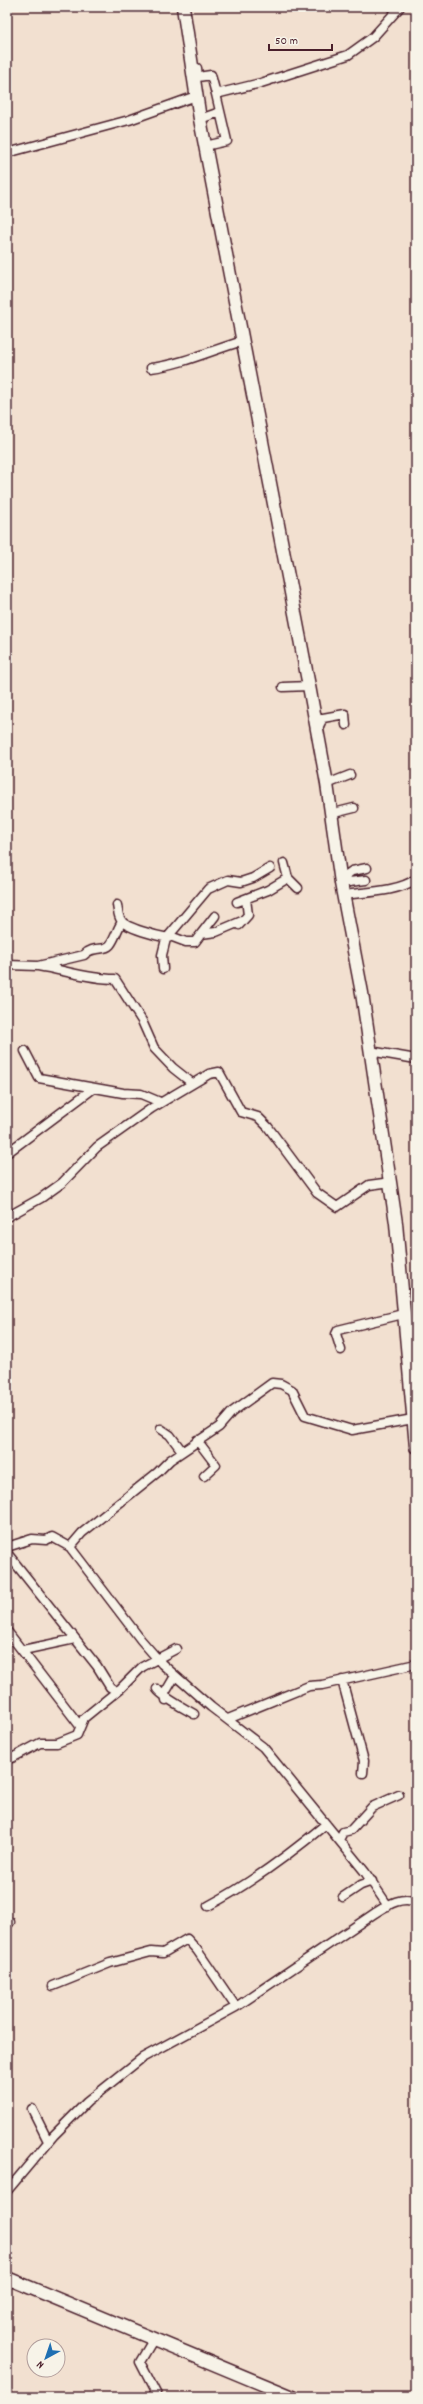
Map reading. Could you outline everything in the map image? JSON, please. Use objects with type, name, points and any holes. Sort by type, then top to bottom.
[{"type":"street","points":[[183,7],[205,146],[327,784],[391,1182],[404,1314],[411,1336],[413,1419],[416,1447]]},
{"type":"street","points":[[216,94],[261,83],[348,55],[373,37],[400,7]]},
{"type":"street","points":[[192,67],[196,67],[198,77],[211,75],[227,141],[205,146]]},
{"type":"street","points":[[7,153],[129,120],[196,96]]},
{"type":"street","points":[[200,119],[220,112]]},
{"type":"street","points":[[151,368],[204,356],[218,348],[243,341]]},
{"type":"street","points":[[283,688],[309,686]]},
{"type":"street","points":[[317,734],[319,723],[323,718],[329,715],[345,714],[346,725]]},
{"type":"street","points":[[327,784],[350,775]]},
{"type":"street","points":[[332,816],[338,812],[354,808]]},
{"type":"street","points":[[284,863],[288,878],[298,888]]},
{"type":"street","points":[[164,969],[162,955],[169,937],[196,902],[208,890],[228,880],[236,882],[247,880],[270,868]]},
{"type":"street","points":[[343,887],[345,876],[352,871],[367,868]]},
{"type":"street","points":[[237,902],[268,890],[288,878]]},
{"type":"street","points":[[343,887],[399,886],[409,884],[416,879]]},
{"type":"street","points":[[343,887],[366,880]]},
{"type":"street","points":[[202,934],[216,932],[240,923],[248,915],[246,899]]},
{"type":"street","points":[[38,966],[84,955],[89,950],[105,949],[110,946],[122,922],[117,905]]},
{"type":"street","points":[[122,922],[145,933],[169,937],[186,942],[195,942],[215,916]]},
{"type":"street","points":[[7,965],[38,966],[68,971],[81,976],[115,979],[142,1021],[154,1048],[173,1068],[192,1083]]},
{"type":"street","points":[[25,1051],[39,1078],[123,1093],[141,1094],[160,1102]]},
{"type":"street","points":[[370,1051],[416,1059]]},
{"type":"street","points":[[7,1217],[42,1198],[62,1183],[96,1147],[160,1102],[208,1074],[219,1072],[241,1112],[258,1117],[268,1127],[317,1193],[337,1207],[369,1185],[391,1182]]},
{"type":"street","points":[[7,1153],[94,1088]]},
{"type":"street","points":[[341,1350],[336,1334],[338,1330],[404,1314]]},
{"type":"street","points":[[70,1547],[86,1529],[182,1451],[219,1427],[232,1412],[275,1383],[292,1390],[305,1416],[346,1429],[375,1427],[413,1419]]},
{"type":"street","points":[[161,1429],[170,1434],[182,1451]]},
{"type":"street","points":[[197,1440],[216,1465],[204,1476]]},
{"type":"street","points":[[7,1547],[32,1539],[46,1540],[52,1537],[70,1547],[141,1640],[158,1659],[175,1676],[264,1747],[372,1882],[388,1906]]},
{"type":"street","points":[[7,1553],[97,1666],[110,1687],[116,1691]]},
{"type":"street","points":[[7,1631],[80,1726]]},
{"type":"street","points":[[23,1650],[75,1639]]},
{"type":"street","points":[[7,1754],[12,1758],[40,1743],[57,1743],[77,1735],[84,1718],[142,1667],[176,1649]]},
{"type":"street","points":[[228,1719],[309,1686],[416,1664]]},
{"type":"street","points":[[167,1701],[165,1693],[175,1676]]},
{"type":"street","points":[[342,1680],[364,1761],[363,1773]]},
{"type":"street","points":[[157,1689],[167,1701],[176,1702],[194,1714]]},
{"type":"street","points":[[339,1840],[343,1832],[351,1830],[372,1807],[399,1795]]},
{"type":"street","points":[[208,1906],[237,1889],[289,1854],[326,1824]]},
{"type":"street","points":[[343,1897],[361,1885],[372,1882]]},
{"type":"street","points":[[7,2191],[48,2141],[87,2102],[142,2058],[236,2007],[298,1964],[388,1906],[409,1899],[416,1902]]},
{"type":"street","points":[[53,1986],[110,1963],[152,1952],[163,1953],[187,1939],[197,1950],[236,2007]]},
{"type":"street","points":[[32,2109],[48,2141]]},
{"type":"street","points":[[7,2278],[293,2397]]},
{"type":"street","points":[[153,2340],[140,2362],[158,2397]]},
{"type":"street","points":[[7,2393],[10,2397]]}]
